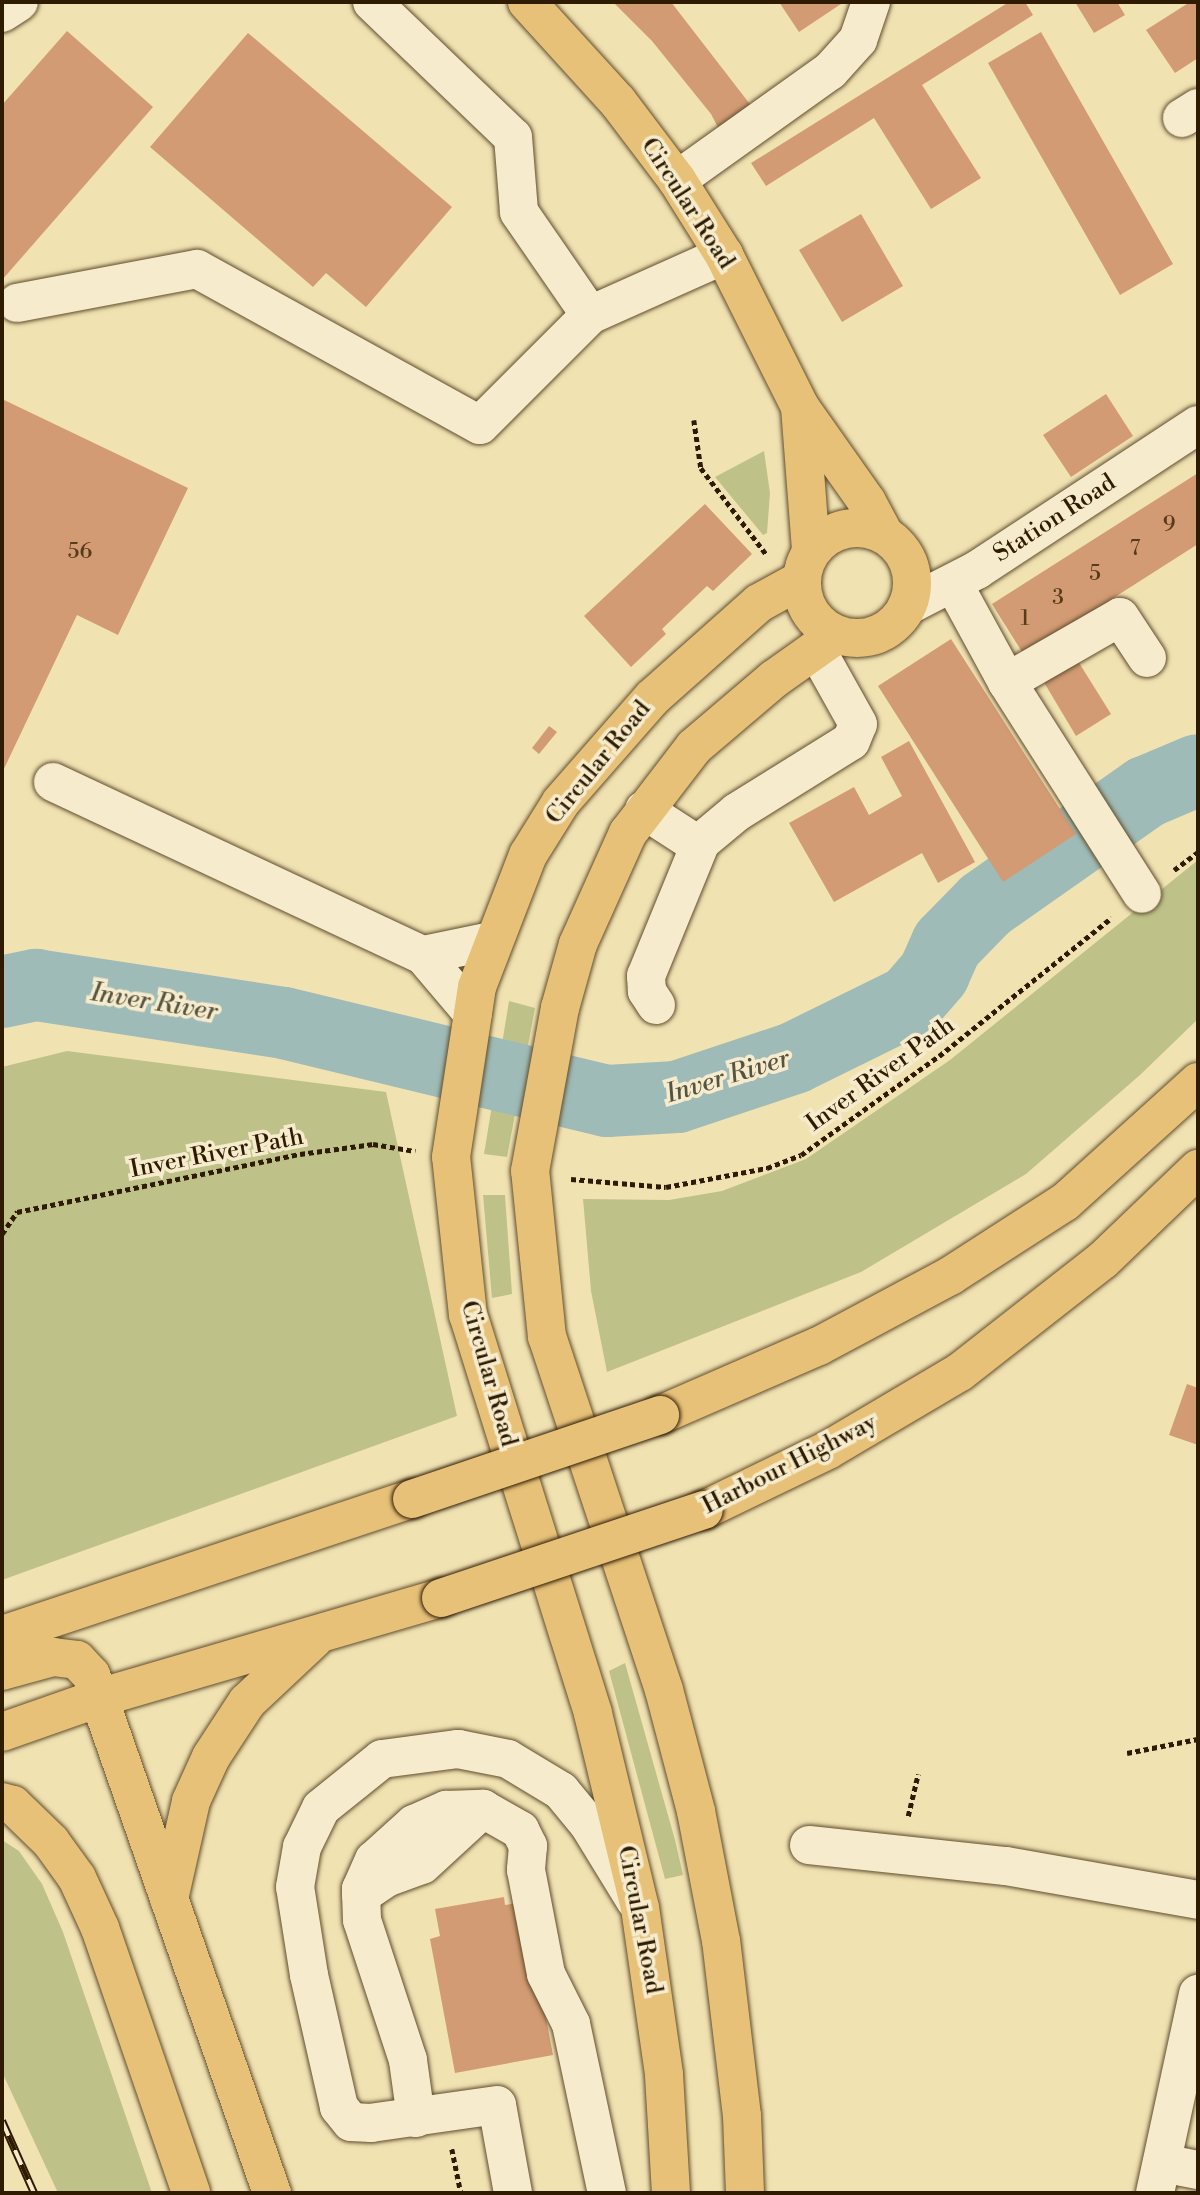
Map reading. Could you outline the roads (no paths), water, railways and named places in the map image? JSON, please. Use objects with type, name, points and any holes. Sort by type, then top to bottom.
[{"type":"main road","name":"Circular Road","points":[[527,2],[618,102],[677,180],[724,255],[800,407],[867,502],[884,534]]},
{"type":"main road","points":[[800,407],[810,613],[826,642]]},
{"type":"main road","points":[[745,2193],[742,2116],[721,1941],[696,1811],[664,1690],[547,1337],[531,1161],[555,1036],[578,944],[628,833],[694,747],[826,642],[870,637],[899,620],[907,606],[912,572],[906,557],[884,534],[853,527],[837,531],[806,565]]},
{"type":"main road","name":"Circular Road","points":[[671,2193],[664,2074],[640,1908],[593,1713],[468,1315],[454,1141],[472,1017],[491,941],[528,855],[568,793],[652,698],[716,639],[806,565]]},
{"type":"main road","points":[[2,1635],[660,1415],[819,1346],[950,1276],[1065,1202],[1198,1082]]},
{"type":"main road","name":"Harbour Highway","points":[[2,1732],[102,1697],[314,1639],[704,1510],[828,1450],[960,1372],[1103,1260],[1198,1169]]},
{"type":"main road","points":[[169,1899],[191,1801],[211,1757],[247,1702],[314,1639]]},
{"type":"main road","points":[[2,1671],[53,1657],[78,1660],[102,1697],[169,1899],[272,2193]]},
{"type":"main road","points":[[2,1802],[13,1805],[51,1842],[77,1878],[100,1928],[191,2193]]},
{"type":"street","points":[[2,13],[19,2]]},
{"type":"street","points":[[372,2],[513,136],[519,212],[590,315]]},
{"type":"street","points":[[677,180],[830,71],[858,40],[872,2]]},
{"type":"street","points":[[17,303],[197,269],[480,425],[590,315],[724,255]]},
{"type":"street","name":"Station Road","points":[[907,606],[953,583],[1198,425]]},
{"type":"street","points":[[953,583],[1007,682],[1142,894]]},
{"type":"street","points":[[1007,682],[1120,617],[1147,658]]},
{"type":"street","points":[[656,1005],[647,991],[646,976],[701,842],[737,812],[851,741],[857,733],[858,724],[826,642]]},
{"type":"street","points":[[53,782],[423,955],[472,1017]]},
{"type":"street","points":[[644,810],[692,841],[701,842]]},
{"type":"street","points":[[423,955],[491,941]]},
{"type":"street","points":[[513,2193],[497,2105],[416,2118],[351,2122],[339,2107],[309,1975],[295,1887],[302,1847],[321,1808],[382,1759],[458,1749],[508,1759],[561,1791],[589,1825],[640,1908]]},
{"type":"street","points":[[416,2118],[408,2060],[368,1941],[361,1895],[374,1860],[414,1824],[446,1810],[483,1809],[503,1816],[520,1830],[528,1846],[526,1870],[546,1974],[570,2024],[607,2193]]},
{"type":"street","points":[[809,1845],[1126,1884],[1198,1900]]},
{"type":"street","points":[[1172,2175],[1198,1994]]},
{"type":"waterway","name":"Inver River","points":[[2,992],[36,985],[284,1023],[607,1101],[677,1097],[794,1058],[910,1001],[934,973],[947,944],[985,905],[1146,792],[1198,770]]},
{"type":"railway","points":[[2,2121],[34,2193]]}]
